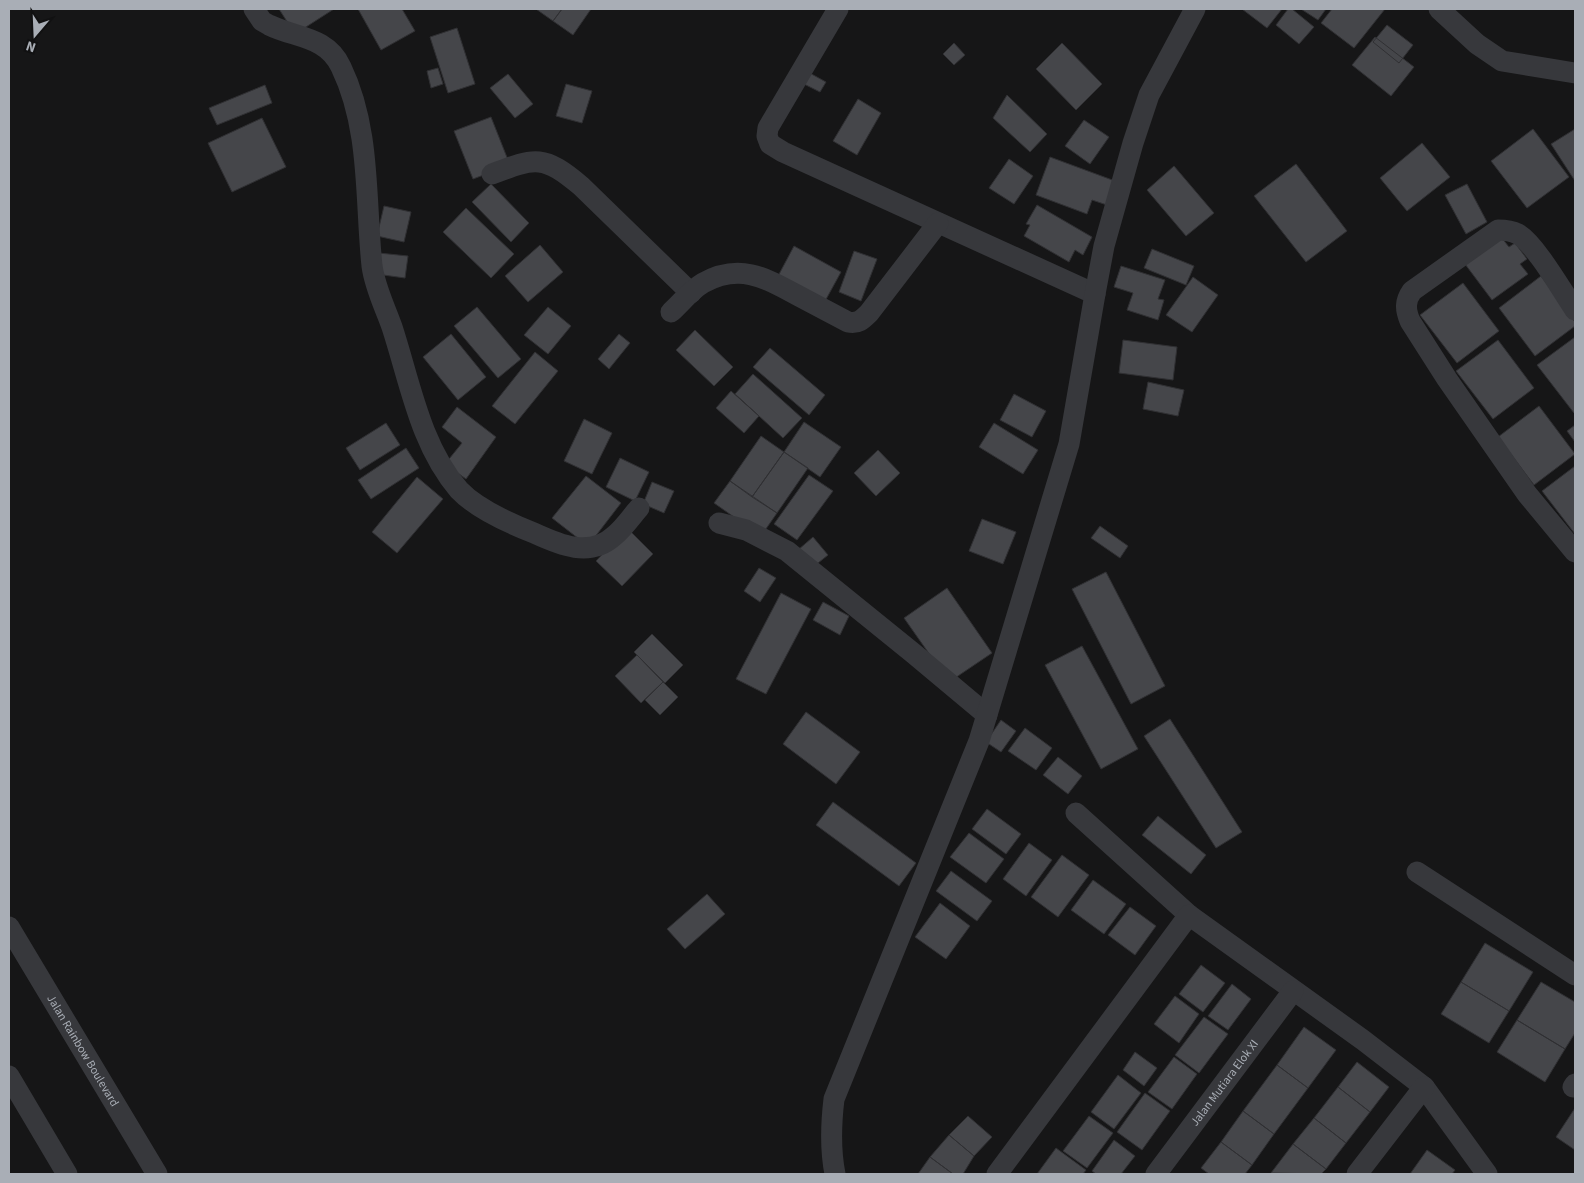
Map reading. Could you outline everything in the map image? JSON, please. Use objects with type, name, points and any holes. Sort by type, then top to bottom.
[{"type":"street","points":[[254,9],[262,21],[269,25],[329,49],[340,64],[352,90],[360,120],[372,268],[377,291],[391,326],[426,435],[444,470],[460,491],[484,509],[511,524],[558,544],[574,548],[601,546],[615,536],[639,508]]},
{"type":"street","points":[[838,9],[768,128],[767,136],[770,144],[782,152],[1094,294]]},
{"type":"street","points":[[835,1174],[831,1140],[834,1099],[973,756],[987,715],[1069,444],[1104,246],[1133,143],[1149,95],[1195,9]]},
{"type":"street","points":[[1439,9],[1477,44],[1502,61],[1575,73]]},
{"type":"street","points":[[492,174],[519,164],[539,162],[549,163],[562,170],[581,186],[691,293]]},
{"type":"street","points":[[671,312],[701,284],[720,275],[746,273],[764,278],[855,324],[869,313],[938,223]]},
{"type":"street","points":[[1575,310],[1524,238],[1510,231],[1498,230],[1412,290],[1406,304],[1406,312],[1410,321],[1447,379],[1527,494],[1575,552]]},
{"type":"street","points":[[719,522],[746,530],[786,551],[987,715]]},
{"type":"street","points":[[1076,813],[1189,915],[1424,1086],[1487,1174]]},
{"type":"street","points":[[1418,872],[1575,975]]},
{"type":"street","points":[[996,1174],[1189,915]]},
{"type":"street","name":"Jalan Rainbow Boulevard","points":[[9,926],[157,1174]]},
{"type":"street","name":"Jalan Mutiara Elok XI","points":[[1156,1174],[1293,991]]},
{"type":"street","points":[[9,1076],[65,1171]]},
{"type":"street","points":[[1357,1174],[1424,1086]]},
{"type":"building","points":[[279,9],[334,9],[295,34]]},
{"type":"building","points":[[358,9],[402,9],[415,31],[381,50]]},
{"type":"building","points":[[536,9],[562,9],[553,21]]},
{"type":"building","points":[[562,9],[591,9],[573,35],[553,21]]},
{"type":"building","points":[[1242,9],[1282,9],[1267,28]]},
{"type":"building","points":[[1288,9],[1292,9],[1314,27],[1299,44],[1276,25]]},
{"type":"building","points":[[1301,9],[1326,9],[1318,20]]},
{"type":"building","points":[[1332,9],[1385,9],[1354,48],[1321,23]]},
{"type":"building","points":[[1387,25],[1413,45],[1399,63],[1373,42]]},
{"type":"building","points":[[457,28],[475,84],[448,93],[430,37]]},
{"type":"building","points":[[1375,37],[1414,67],[1391,96],[1352,65]]},
{"type":"building","points":[[954,43],[965,55],[954,65],[943,54]]},
{"type":"building","points":[[1062,43],[1102,84],[1076,110],[1036,69]]},
{"type":"building","points":[[438,68],[443,84],[431,88],[427,71]]},
{"type":"building","points":[[806,71],[826,82],[820,92],[800,82]]},
{"type":"building","points":[[508,74],[533,104],[515,118],[490,88]]},
{"type":"building","points":[[566,84],[592,91],[582,123],[556,116]]},
{"type":"building","points":[[265,85],[272,103],[217,125],[209,108]]},
{"type":"building","points":[[1007,95],[1047,134],[1030,152],[993,118]]},
{"type":"building","points":[[858,99],[881,113],[857,155],[833,141]]},
{"type":"building","points":[[491,117],[510,165],[473,179],[454,131]]},
{"type":"building","points":[[262,118],[286,167],[232,192],[208,143]]},
{"type":"building","points":[[1084,120],[1109,137],[1090,164],[1065,146]]},
{"type":"building","points":[[1533,129],[1569,177],[1527,208],[1491,161]]},
{"type":"building","points":[[1575,129],[1575,181],[1551,144]]},
{"type":"building","points":[[1422,143],[1450,177],[1407,211],[1380,178]]},
{"type":"building","points":[[1050,157],[1115,181],[1107,205],[1092,200],[1087,214],[1036,195]]},
{"type":"building","points":[[1009,159],[1033,176],[1014,204],[989,188]]},
{"type":"building","points":[[1296,164],[1347,231],[1306,262],[1254,196]]},
{"type":"building","points":[[1174,166],[1214,213],[1186,236],[1147,190]]},
{"type":"building","points":[[491,184],[529,223],[511,242],[472,202]]},
{"type":"building","points":[[1467,184],[1487,222],[1466,234],[1445,195]]},
{"type":"building","points":[[1037,205],[1092,237],[1083,255],[1075,250],[1069,262],[1024,236],[1030,225],[1026,224]]},
{"type":"building","points":[[384,206],[411,212],[404,242],[377,236]]},
{"type":"building","points":[[466,208],[514,254],[491,278],[443,232]]},
{"type":"building","points":[[1501,237],[1509,247],[1515,243],[1527,259],[1520,264],[1528,274],[1492,300],[1465,264]]},
{"type":"building","points":[[540,245],[563,272],[528,302],[505,276]]},
{"type":"building","points":[[794,246],[841,272],[824,303],[777,278]]},
{"type":"building","points":[[1152,249],[1194,266],[1186,285],[1144,268]]},
{"type":"building","points":[[854,251],[877,259],[861,301],[839,292]]},
{"type":"building","points":[[379,253],[408,256],[405,278],[376,274]]},
{"type":"building","points":[[1121,266],[1165,280],[1158,299],[1164,300],[1158,320],[1127,310],[1133,293],[1114,287]]},
{"type":"building","points":[[1541,276],[1575,322],[1575,326],[1535,356],[1499,308]]},
{"type":"building","points":[[1193,277],[1218,295],[1192,332],[1166,315]]},
{"type":"building","points":[[1463,283],[1499,331],[1457,363],[1420,315]]},
{"type":"building","points":[[477,307],[521,359],[498,378],[454,326]]},
{"type":"building","points":[[548,307],[571,326],[548,354],[524,335]]},
{"type":"building","points":[[695,330],[733,367],[714,386],[676,350]]},
{"type":"building","points":[[451,334],[486,377],[458,400],[423,357]]},
{"type":"building","points":[[619,334],[630,343],[609,369],[598,359]]},
{"type":"building","points":[[1575,337],[1575,412],[1574,413],[1537,365]]},
{"type":"building","points":[[1123,340],[1177,347],[1173,380],[1119,373]]},
{"type":"building","points":[[1498,340],[1534,388],[1493,419],[1456,371]]},
{"type":"building","points":[[770,348],[825,395],[809,415],[753,367]]},
{"type":"building","points":[[535,352],[558,371],[515,424],[492,406]]},
{"type":"building","points":[[753,374],[802,418],[783,438],[735,394]]},
{"type":"building","points":[[1148,382],[1184,390],[1178,416],[1143,409]]},
{"type":"building","points":[[731,391],[759,416],[744,433],[716,408]]},
{"type":"building","points":[[1014,394],[1046,411],[1032,437],[1000,420]]},
{"type":"building","points":[[1539,406],[1575,454],[1534,485],[1498,437]]},
{"type":"building","points":[[457,407],[496,437],[466,479],[445,464],[462,443],[442,427]]},
{"type":"building","points":[[584,419],[612,433],[592,474],[564,461]]},
{"type":"building","points":[[804,422],[841,447],[820,477],[784,452]]},
{"type":"building","points":[[386,423],[400,445],[360,470],[346,448]]},
{"type":"building","points":[[994,423],[1038,450],[1023,474],[979,447]]},
{"type":"building","points":[[1575,425],[1575,442],[1567,431]]},
{"type":"building","points":[[761,436],[784,452],[752,497],[730,481]]},
{"type":"building","points":[[406,448],[419,468],[371,499],[358,480]]},
{"type":"building","points":[[878,450],[900,473],[876,496],[854,473]]},
{"type":"building","points":[[784,452],[808,468],[777,513],[752,497]]},
{"type":"building","points":[[620,458],[649,472],[635,501],[606,487]]},
{"type":"building","points":[[1575,466],[1575,534],[1542,491]]},
{"type":"building","points":[[809,475],[833,491],[797,540],[774,524]]},
{"type":"building","points":[[586,476],[621,503],[588,546],[552,518]]},
{"type":"building","points":[[417,477],[443,499],[397,553],[372,532]]},
{"type":"building","points":[[730,481],[777,513],[761,536],[714,503]]},
{"type":"building","points":[[652,482],[674,491],[664,513],[643,504]]},
{"type":"building","points":[[982,519],[1016,532],[1003,564],[969,551]]},
{"type":"building","points":[[1100,526],[1128,546],[1120,558],[1091,538]]},
{"type":"building","points":[[627,528],[653,554],[622,586],[596,561]]},
{"type":"building","points":[[813,537],[828,555],[813,567],[798,550]]},
{"type":"building","points":[[759,568],[776,578],[760,602],[744,591]]},
{"type":"building","points":[[1106,572],[1165,686],[1131,704],[1072,589]]},
{"type":"building","points":[[947,588],[992,653],[949,682],[904,618]]},
{"type":"building","points":[[781,593],[811,609],[766,694],[736,679]]},
{"type":"building","points":[[823,602],[849,616],[840,635],[813,620]]},
{"type":"building","points":[[652,634],[683,665],[665,683],[634,652]]},
{"type":"building","points":[[1082,646],[1138,749],[1101,769],[1045,665]]},
{"type":"building","points":[[637,655],[663,682],[641,703],[615,676]]},
{"type":"building","points":[[663,682],[678,697],[660,715],[645,700]]},
{"type":"building","points":[[806,712],[860,752],[836,784],[783,744]]},
{"type":"building","points":[[1170,719],[1242,832],[1216,848],[1144,736]]},
{"type":"building","points":[[1001,720],[1016,731],[1001,752],[986,742]]},
{"type":"building","points":[[1025,728],[1052,748],[1036,770],[1008,751]]},
{"type":"building","points":[[1058,757],[1082,776],[1068,794],[1043,775]]},
{"type":"building","points":[[833,802],[916,863],[899,886],[816,825]]},
{"type":"building","points":[[987,809],[1021,834],[1006,854],[972,829]]},
{"type":"building","points":[[1158,816],[1206,855],[1191,874],[1142,835]]},
{"type":"building","points":[[969,833],[1004,859],[986,883],[950,857]]},
{"type":"building","points":[[1029,843],[1052,860],[1026,896],[1003,879]]},
{"type":"building","points":[[1062,855],[1089,875],[1058,917],[1031,897]]},
{"type":"building","points":[[951,871],[992,901],[977,921],[936,891]]},
{"type":"building","points":[[1093,880],[1126,904],[1104,934],[1071,910]]},
{"type":"building","points":[[707,894],[725,914],[685,949],[667,929]]},
{"type":"building","points":[[940,903],[970,926],[946,959],[915,937]]},
{"type":"building","points":[[1130,907],[1156,926],[1135,955],[1108,935]]},
{"type":"building","points":[[1485,943],[1533,972],[1509,1011],[1461,982]]},
{"type":"building","points":[[1201,965],[1225,983],[1203,1012],[1179,994]]},
{"type":"building","points":[[1461,982],[1509,1011],[1489,1043],[1441,1014]]},
{"type":"building","points":[[1541,982],[1575,1002],[1575,1033],[1565,1049],[1517,1020]]},
{"type":"building","points":[[1232,984],[1251,999],[1228,1030],[1208,1016]]},
{"type":"building","points":[[1175,996],[1199,1014],[1179,1043],[1154,1024]]},
{"type":"building","points":[[1204,1017],[1228,1034],[1199,1073],[1175,1055]]},
{"type":"building","points":[[1517,1020],[1565,1049],[1545,1082],[1497,1052]]},
{"type":"building","points":[[1304,1027],[1336,1050],[1308,1088],[1277,1065]]},
{"type":"building","points":[[1135,1052],[1157,1068],[1144,1086],[1123,1070]]},
{"type":"building","points":[[1174,1057],[1197,1074],[1172,1109],[1148,1092]]},
{"type":"building","points":[[1357,1062],[1389,1087],[1370,1112],[1338,1087]]},
{"type":"building","points":[[1277,1065],[1308,1088],[1274,1134],[1243,1111]]},
{"type":"building","points":[[1118,1075],[1141,1093],[1114,1129],[1091,1112]]},
{"type":"building","points":[[1338,1087],[1370,1112],[1346,1143],[1314,1118]]},
{"type":"building","points":[[1145,1093],[1170,1111],[1142,1150],[1117,1132]]},
{"type":"building","points":[[1575,1108],[1575,1150],[1556,1137]]},
{"type":"building","points":[[1243,1111],[1274,1134],[1252,1165],[1221,1142]]},
{"type":"building","points":[[968,1116],[992,1137],[974,1156],[949,1135]]},
{"type":"building","points":[[1089,1116],[1113,1133],[1087,1168],[1063,1151]]},
{"type":"building","points":[[1314,1118],[1346,1143],[1326,1169],[1293,1144]]},
{"type":"building","points":[[949,1135],[974,1156],[963,1174],[953,1174],[930,1157]]},
{"type":"building","points":[[1114,1140],[1135,1156],[1121,1174],[1096,1174],[1092,1171]]},
{"type":"building","points":[[1221,1142],[1252,1165],[1245,1174],[1209,1174],[1201,1168]]},
{"type":"building","points":[[1293,1144],[1326,1169],[1321,1174],[1271,1173]]},
{"type":"building","points":[[1056,1148],[1086,1170],[1083,1174],[1037,1174]]},
{"type":"building","points":[[1427,1150],[1455,1170],[1452,1174],[1410,1174]]},
{"type":"building","points":[[930,1157],[953,1174],[918,1174]]}]
